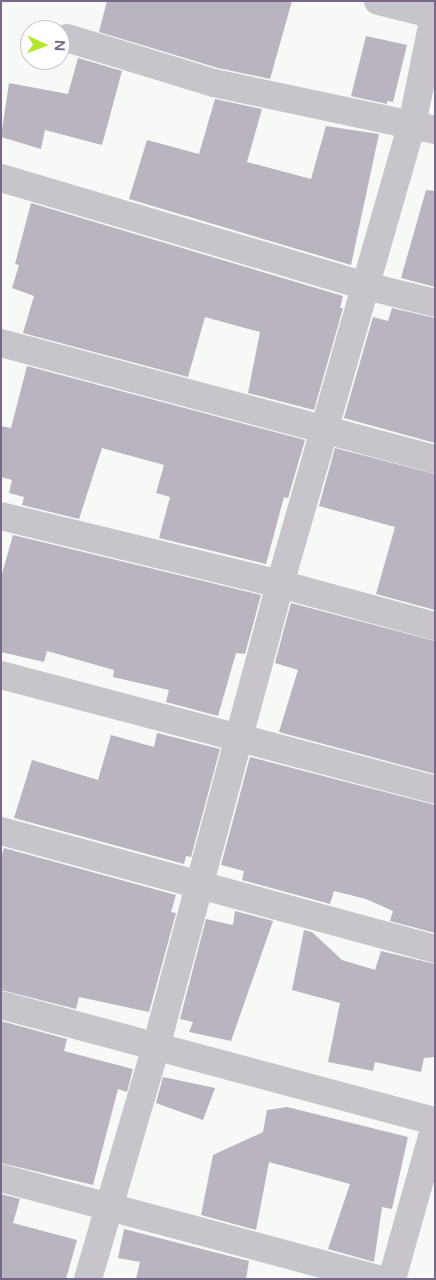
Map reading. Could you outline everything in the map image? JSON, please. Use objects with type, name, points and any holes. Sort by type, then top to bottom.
[{"type":"street","points":[[88,1279],[111,1207],[156,1047],[280,584],[366,286],[424,128],[434,13],[378,1]]},
{"type":"street","points":[[70,39],[214,83],[424,128]]},
{"type":"street","points":[[1,178],[366,286],[435,303]]},
{"type":"street","points":[[1,343],[435,459]]},
{"type":"street","points":[[1,516],[280,584],[435,626]]},
{"type":"street","points":[[1,675],[239,736],[435,790]]},
{"type":"street","points":[[1,831],[435,949]]},
{"type":"street","points":[[1,1004],[435,1121]]},
{"type":"street","points":[[392,1279],[435,1126]]},
{"type":"street","points":[[1,1178],[379,1279]]},
{"type":"building","points":[[107,1],[292,1],[270,79],[218,68],[99,32]]},
{"type":"building","points":[[366,36],[407,45],[393,102],[387,101],[387,104],[351,96]]},
{"type":"building","points":[[78,58],[122,71],[102,145],[45,130],[41,149],[1,137],[9,83],[68,94]]},
{"type":"building","points":[[215,99],[262,109],[247,162],[311,179],[326,126],[379,134],[351,265],[129,199],[147,140],[199,154]]},
{"type":"building","points":[[426,190],[435,191],[435,287],[401,278]]},
{"type":"building","points":[[31,203],[343,296],[340,308],[343,308],[314,410],[248,393],[260,332],[205,317],[188,377],[23,333],[34,296],[12,288],[19,265],[15,264]]},
{"type":"building","points":[[392,308],[435,318],[435,443],[344,418],[373,317],[388,321]]},
{"type":"building","points":[[27,366],[305,440],[288,498],[284,497],[266,564],[159,538],[170,497],[156,493],[164,465],[102,448],[79,519],[22,505],[24,497],[9,493],[12,480],[1,477],[1,426],[11,428]]},
{"type":"building","points":[[335,448],[435,474],[435,610],[376,594],[395,527],[319,506]]},
{"type":"building","points":[[13,535],[261,595],[245,654],[236,653],[218,716],[166,702],[169,690],[113,677],[114,670],[47,651],[44,662],[1,652],[1,577]]},
{"type":"building","points":[[291,603],[435,641],[435,774],[279,732],[298,670],[275,663]]},
{"type":"building","points":[[157,733],[220,749],[191,857],[186,856],[184,864],[14,818],[32,760],[98,780],[111,735],[154,747]]},
{"type":"building","points":[[250,757],[435,805],[435,933],[390,921],[393,911],[366,899],[334,891],[330,904],[242,880],[244,871],[221,865]]},
{"type":"building","points":[[4,848],[176,895],[171,912],[176,913],[149,1012],[79,997],[76,1009],[1,990],[1,858]]},
{"type":"building","points":[[235,911],[273,921],[231,1041],[189,1032],[193,1022],[180,1019],[206,919],[233,925]]},
{"type":"building","points":[[304,930],[312,932],[342,960],[375,970],[381,951],[435,964],[435,1057],[424,1058],[421,1072],[375,1062],[373,1071],[328,1062],[340,1003],[292,990]]},
{"type":"building","points":[[1,1021],[67,1039],[64,1051],[133,1069],[127,1092],[118,1089],[93,1185],[1,1163]]},
{"type":"building","points":[[163,1077],[215,1088],[203,1120],[156,1103]]},
{"type":"building","points":[[287,1107],[408,1137],[392,1209],[382,1207],[374,1262],[328,1249],[350,1184],[269,1162],[256,1230],[201,1215],[213,1155],[263,1132],[267,1110]]},
{"type":"building","points":[[1,1194],[20,1199],[13,1223],[77,1240],[66,1279],[1,1279]]},
{"type":"building","points":[[124,1229],[249,1261],[246,1279],[136,1279],[140,1262],[118,1258]]}]
